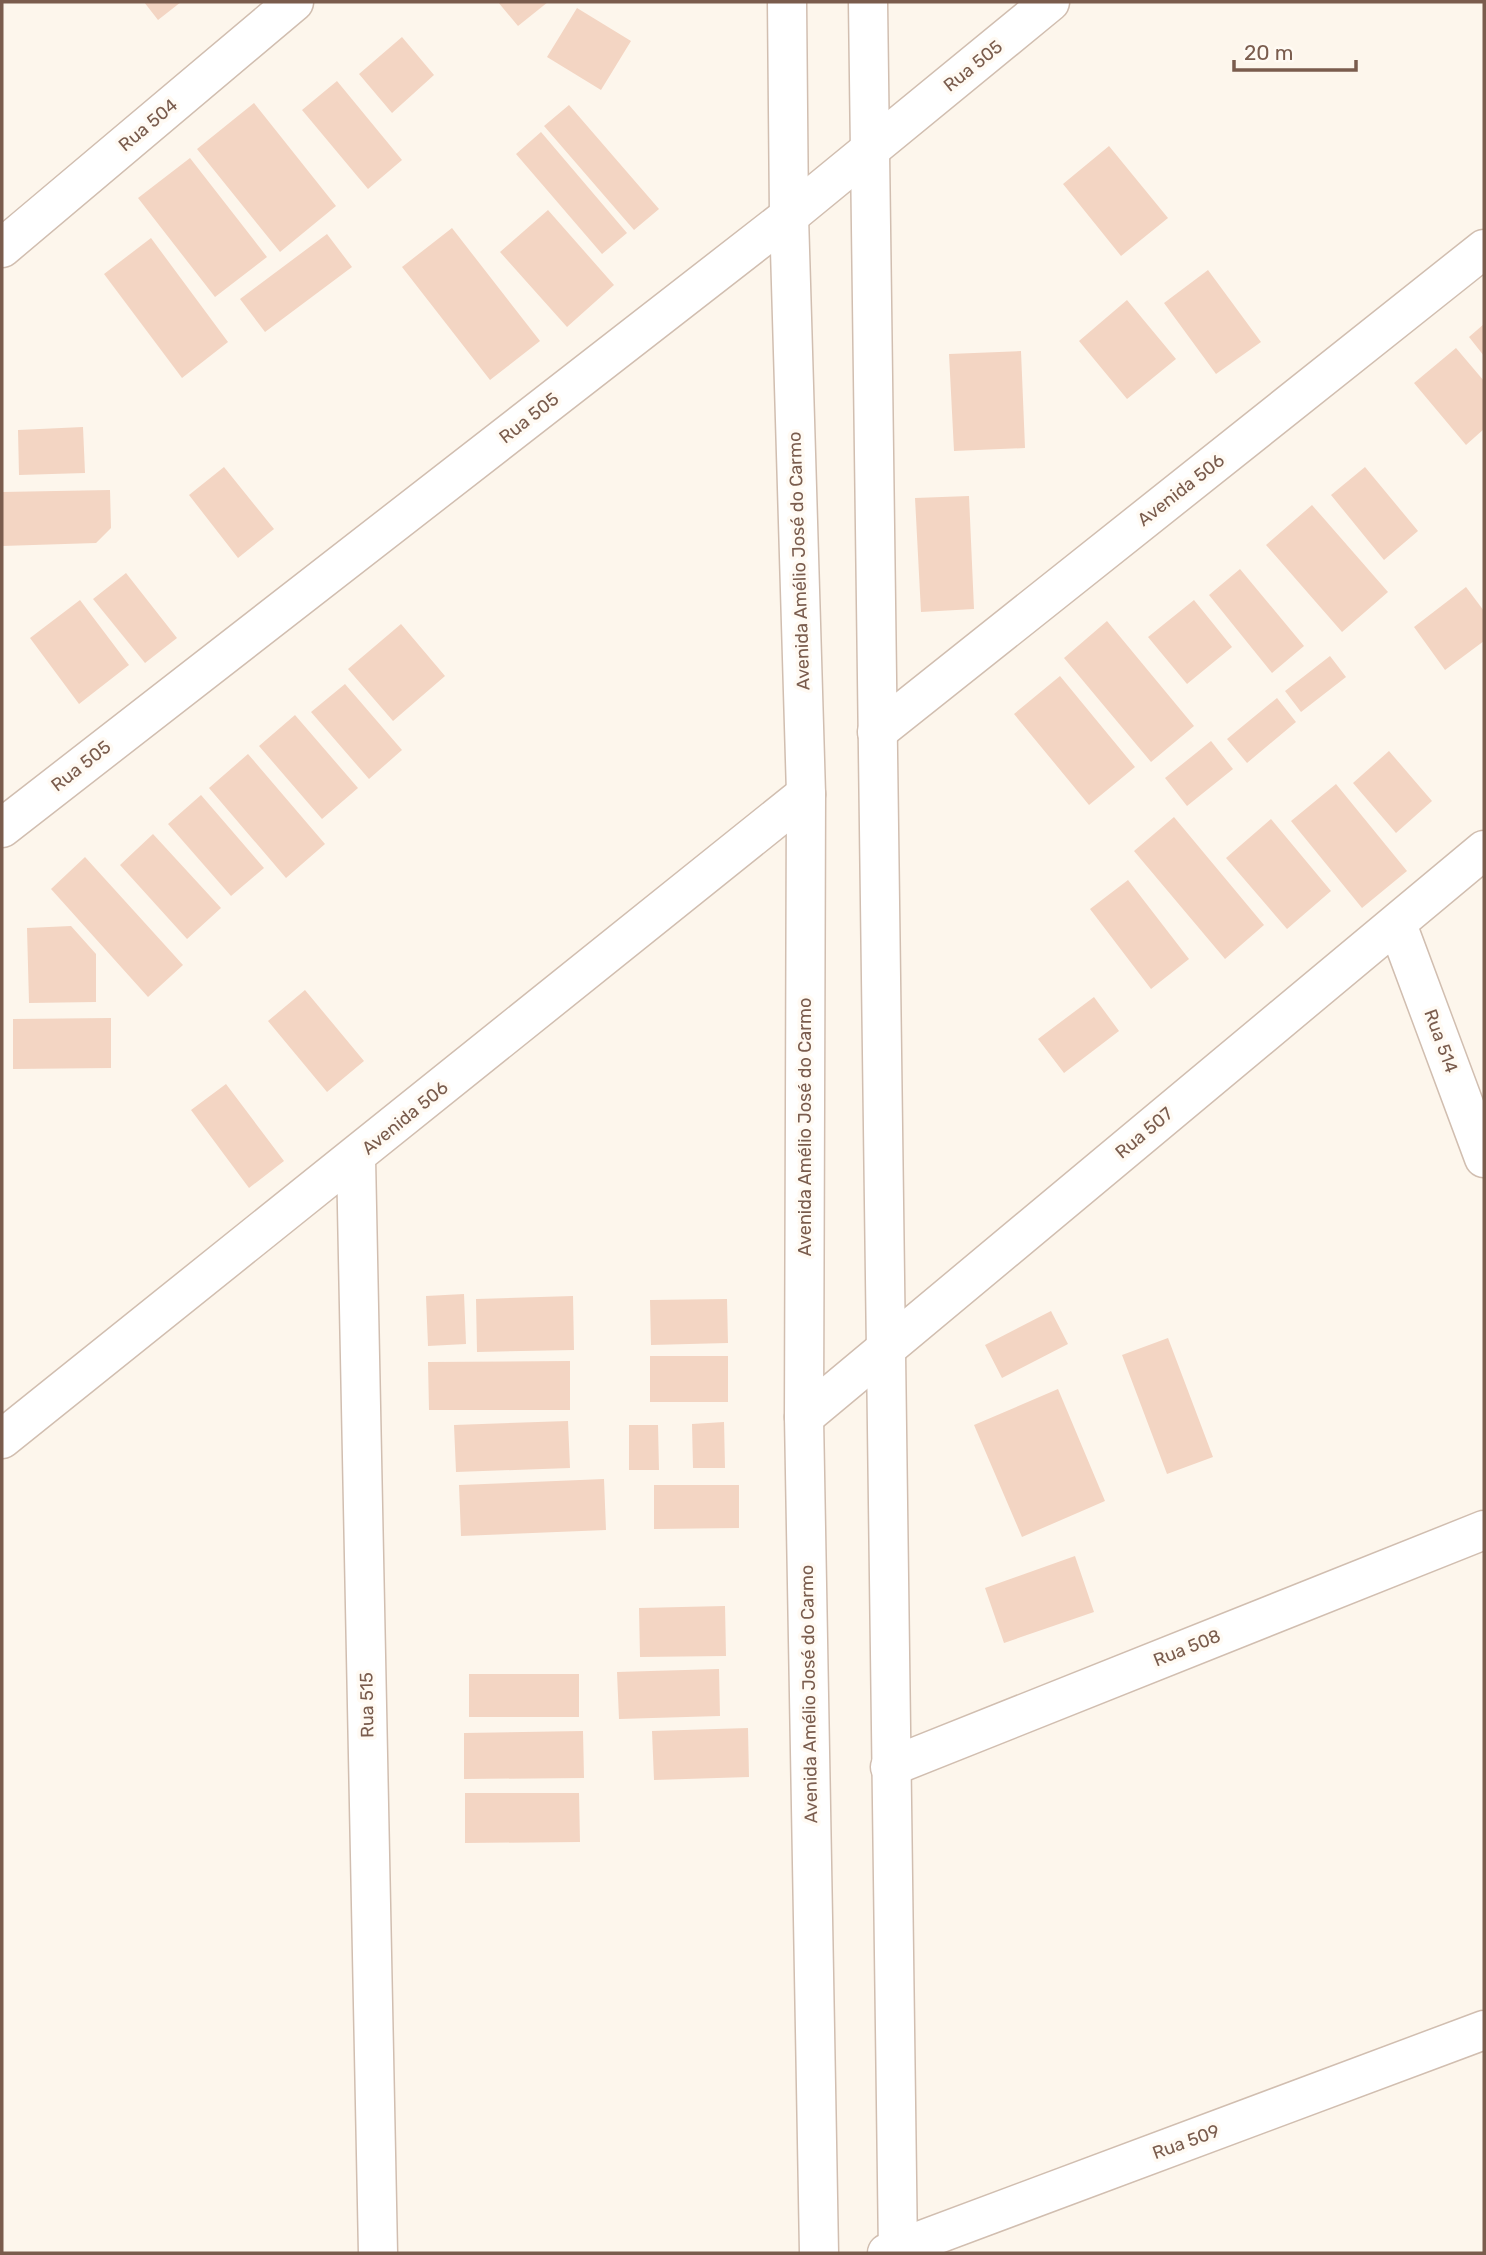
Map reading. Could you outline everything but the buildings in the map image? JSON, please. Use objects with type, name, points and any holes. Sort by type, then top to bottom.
[{"type":"street","name":"Rua 504","points":[[2,248],[294,2]]},
{"type":"street","name":"Avenida Amélio José do Carmo","points":[[787,2],[789,216],[806,794],[804,1417],[819,2253]]},
{"type":"street","points":[[868,2],[887,1346],[894,2252]]},
{"type":"street","name":"Rua 505","points":[[2,828],[789,216],[1050,2]]},
{"type":"street","name":"Avenida 506","points":[[877,732],[1484,249]]},
{"type":"street","name":"Avenida 506","points":[[2,1439],[356,1158],[806,794]]},
{"type":"street","name":"Rua 507","points":[[804,1417],[1484,850]]},
{"type":"street","name":"Rua 514","points":[[1397,924],[1484,1158]]},
{"type":"street","name":"Rua 515","points":[[356,1158],[379,2253]]},
{"type":"street","name":"Rua 508","points":[[890,1767],[1484,1530]]},
{"type":"street","name":"Rua 509","points":[[894,2252],[1484,2030]]}]
